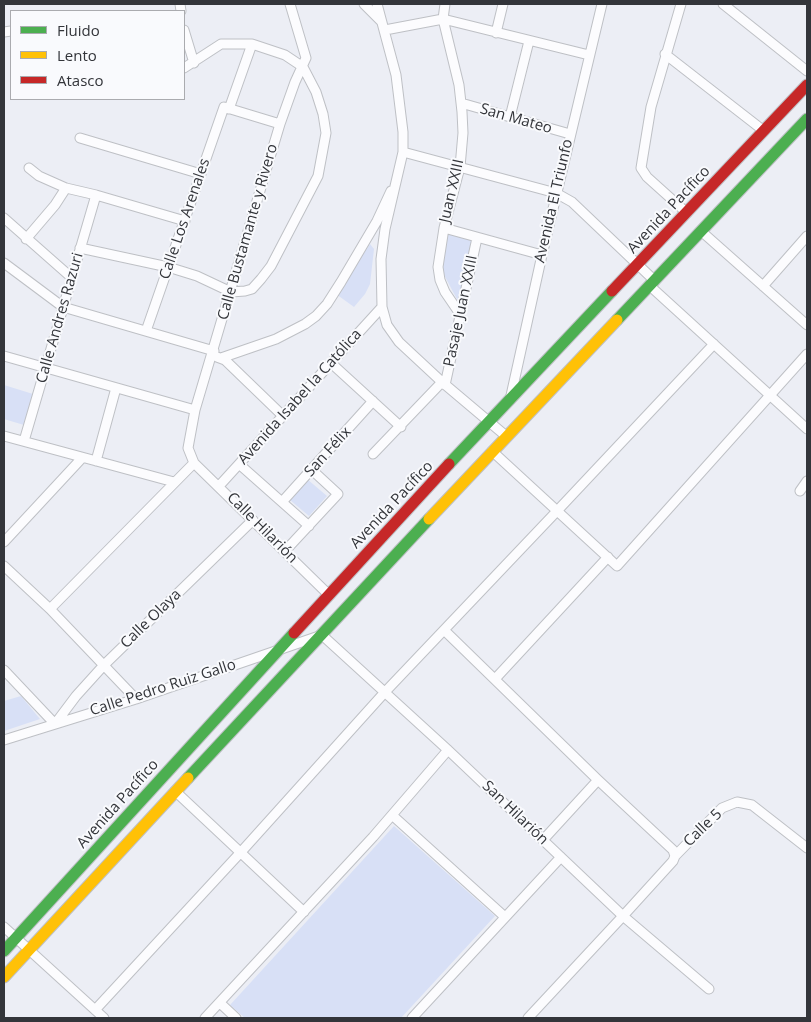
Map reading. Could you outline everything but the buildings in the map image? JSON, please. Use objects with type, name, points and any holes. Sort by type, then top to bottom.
[{"type":"street","name":"Calle Bustamante y Rivero","points":[[194,463],[189,455],[188,448],[195,410],[216,355],[231,292],[280,124],[306,58],[290,4]]},
{"type":"street","points":[[364,4],[384,27]]},
{"type":"street","points":[[377,4],[396,75],[402,111],[403,152],[385,229],[381,259],[382,307],[388,325],[400,342],[443,384],[506,436]]},
{"type":"street","name":"Juan XXIII","points":[[445,4],[443,19],[461,103],[463,133],[460,167],[444,228],[438,266],[440,280],[445,292],[460,314]]},
{"type":"street","points":[[496,33],[504,4]]},
{"type":"street","name":"Avenida El Triunfo","points":[[510,400],[556,193],[602,4]]},
{"type":"street","points":[[680,4],[652,106],[641,168],[648,177],[687,213]]},
{"type":"street","points":[[723,4],[807,71]]},
{"type":"street","points":[[384,27],[443,19],[589,56]]},
{"type":"street","points":[[185,33],[194,63]]},
{"type":"street","points":[[510,117],[529,41]]},
{"type":"street","points":[[80,248],[168,267],[196,276],[231,292],[252,289],[262,280],[318,176],[326,133],[324,114],[316,92],[303,67],[285,55],[252,44],[221,44],[185,68]]},
{"type":"street","name":"Calle Los Arenales","points":[[146,332],[201,174],[252,44]]},
{"type":"street","points":[[665,54],[764,131]]},
{"type":"street","name":"Avenida Pacífico","points":[[4,951],[278,650],[510,400],[807,85]]},
{"type":"street","name":"San Mateo","points":[[461,103],[570,134]]},
{"type":"street","points":[[227,108],[280,124]]},
{"type":"street","points":[[4,977],[506,436],[807,120]]},
{"type":"street","points":[[80,138],[201,174]]},
{"type":"street","points":[[403,152],[556,193],[572,202],[638,264],[653,283],[714,344],[807,429]]},
{"type":"street","points":[[29,168],[39,176],[66,188],[96,194],[185,220]]},
{"type":"street","points":[[216,355],[276,339],[316,316],[326,304],[358,254],[377,221],[398,176]]},
{"type":"street","points":[[26,239],[55,205],[66,188]]},
{"type":"street","name":"Calle Andres Razuri","points":[[24,442],[96,194]]},
{"type":"street","points":[[4,218],[72,278]]},
{"type":"street","points":[[444,228],[542,255]]},
{"type":"street","points":[[701,231],[807,325]]},
{"type":"street","points":[[763,286],[807,236]]},
{"type":"street","name":"Pasaje Juan XXIII","points":[[374,454],[443,384],[477,238]]},
{"type":"street","points":[[4,263],[63,307],[216,355],[283,416]]},
{"type":"street","name":"Avenida Isabel la Católica","points":[[219,486],[382,307]]},
{"type":"street","points":[[95,1010],[385,692],[714,344]]},
{"type":"street","points":[[492,451],[617,566],[807,354]]},
{"type":"street","points":[[4,356],[195,410]]},
{"type":"street","points":[[331,363],[401,427]]},
{"type":"street","points":[[96,461],[116,388]]},
{"type":"street","name":"San Félix","points":[[282,502],[373,402]]},
{"type":"street","points":[[4,436],[174,482]]},
{"type":"street","points":[[4,542],[82,458]]},
{"type":"street","points":[[50,610],[194,463]]},
{"type":"street","name":"Calle Hilarión","points":[[194,463],[329,595]]},
{"type":"street","points":[[239,464],[309,526]]},
{"type":"street","points":[[285,551],[338,494],[312,470]]},
{"type":"street","points":[[800,491],[807,482]]},
{"type":"street","name":"Calle Olaya","points":[[54,724],[104,665],[253,520]]},
{"type":"street","points":[[495,680],[608,557]]},
{"type":"street","points":[[4,566],[50,610],[136,699]]},
{"type":"street","points":[[444,630],[673,850],[675,856]]},
{"type":"street","name":"Calle Pedro Ruiz Gallo","points":[[4,740],[136,699],[322,635]]},
{"type":"street","name":"San Hilarión","points":[[322,635],[448,750],[623,916],[709,989]]},
{"type":"street","points":[[4,670],[54,724]]},
{"type":"street","points":[[205,1018],[392,815],[448,750]]},
{"type":"street","points":[[543,840],[598,780]]},
{"type":"street","points":[[175,791],[304,912]]},
{"type":"street","name":"Calle 5","points":[[528,1018],[673,861],[675,856],[722,808],[737,802],[752,805],[807,848]]},
{"type":"street","points":[[392,815],[505,917]]},
{"type":"street","points":[[417,1016],[561,857]]},
{"type":"street","points":[[4,927],[104,1018]]},
{"type":"street","points":[[220,1003],[236,1018]]},
{"type":"shaded area","points":[[448,232],[474,239],[459,303],[442,271]]},
{"type":"shaded area","points":[[370,244],[374,249],[370,284],[365,294],[354,307],[336,294]]},
{"type":"shaded area","points":[[4,385],[33,394],[24,425],[4,419]]},
{"type":"shaded area","points":[[307,479],[327,496],[309,516],[290,500]]},
{"type":"shaded area","points":[[21,696],[40,719],[4,731],[4,701]]},
{"type":"shaded area","points":[[394,826],[495,916],[401,1018],[245,1018],[230,1005]]},
{"type":"traffic: fast","points":[[617,320],[807,119]]},
{"type":"traffic: fast","points":[[449,464],[612,291]]},
{"type":"traffic: fast","points":[[188,778],[429,519]]},
{"type":"traffic: fast","points":[[4,951],[294,633]]},
{"type":"traffic: slow","points":[[429,519],[617,320]]},
{"type":"traffic: slow","points":[[4,977],[188,778]]},
{"type":"traffic: jam","points":[[612,291],[807,85]]},
{"type":"traffic: jam","points":[[294,633],[449,464]]}]
